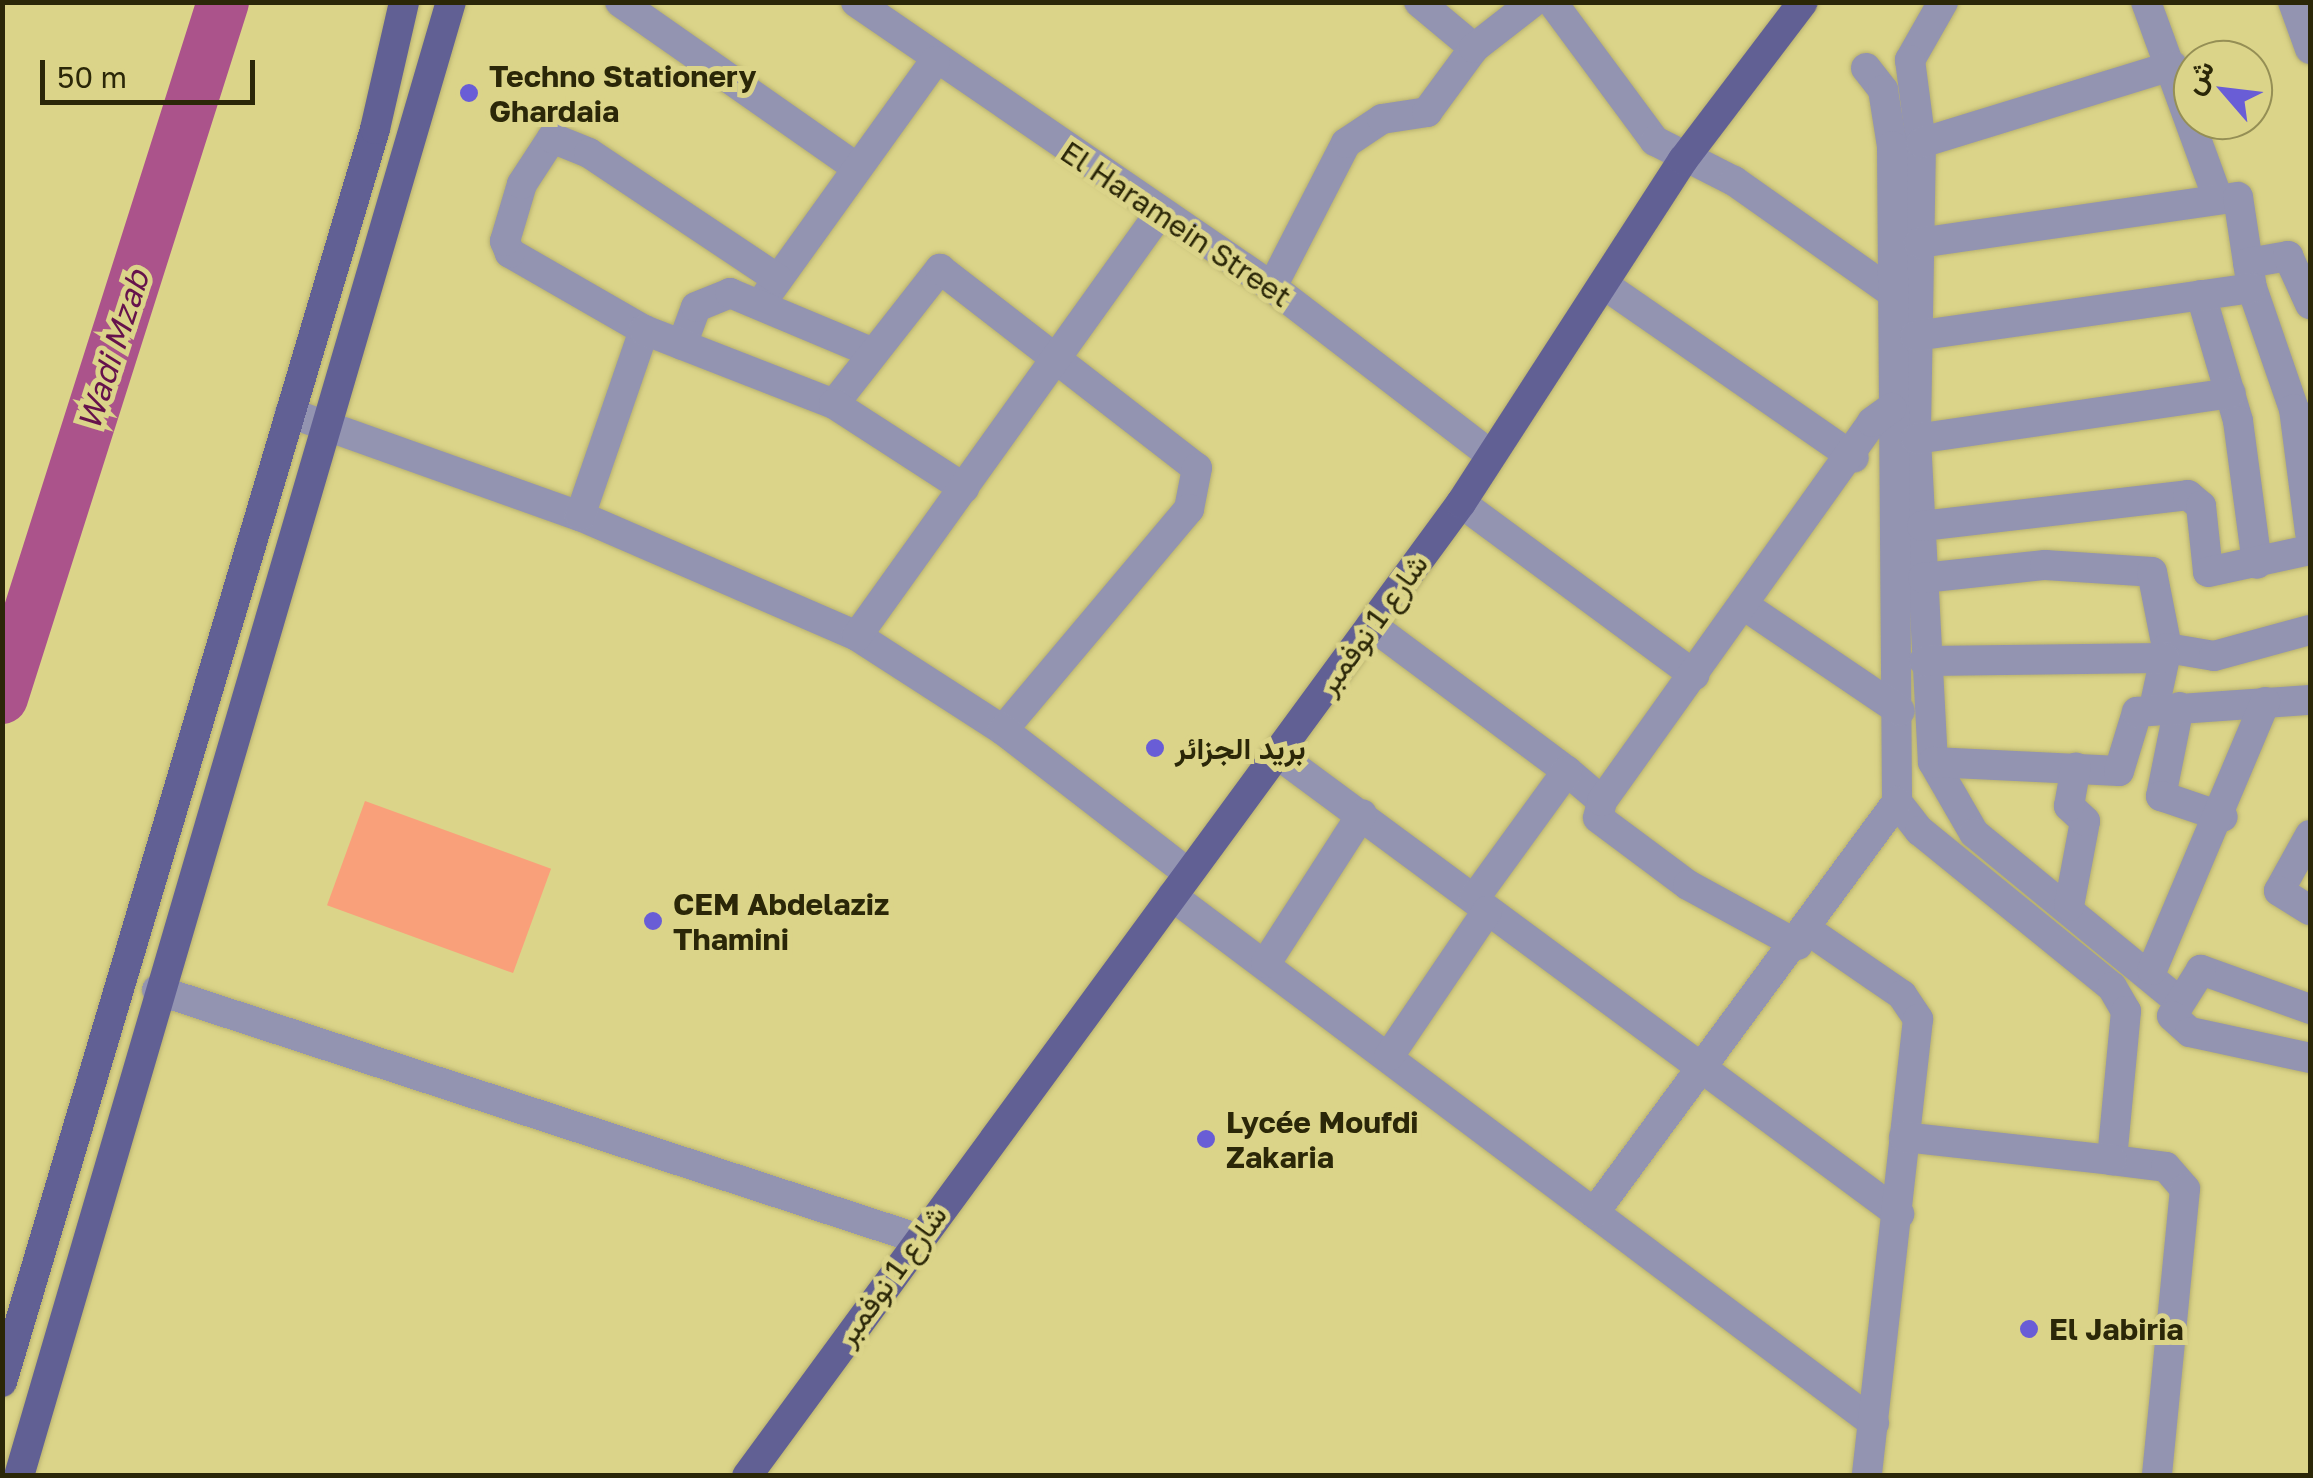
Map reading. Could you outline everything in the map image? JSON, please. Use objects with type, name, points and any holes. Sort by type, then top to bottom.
[{"type":"main road","points":[[2,1382],[290,413],[404,2]]},
{"type":"main road","points":[[19,1476],[157,990],[330,427],[450,2]]},
{"type":"main road","name":"شارع 1 نوفمبر","points":[[747,1476],[916,1238],[1461,503],[1683,160],[1802,2]]},
{"type":"street","points":[[620,2],[856,168]]},
{"type":"street","name":"El Haramein Street","points":[[856,2],[935,61],[1272,287],[1490,454]]},
{"type":"street","points":[[1419,2],[1474,48]]},
{"type":"street","points":[[1272,287],[1346,143],[1382,118],[1427,112],[1474,48],[1534,2]]},
{"type":"street","points":[[1552,2],[1642,128],[1683,160],[1734,181],[1890,291]]},
{"type":"street","points":[[1944,2],[1910,56],[1921,143],[1916,438],[1924,661],[1934,762],[1974,833],[2152,970],[2176,999],[2180,1028],[2310,1058]]},
{"type":"street","points":[[2146,2],[2217,196]]},
{"type":"street","points":[[2293,2],[2310,49]]},
{"type":"street","points":[[769,291],[935,61]]},
{"type":"street","points":[[1921,143],[2172,66]]},
{"type":"street","points":[[1594,1212],[1804,938],[1897,802],[1900,711],[1891,408],[1890,112],[1866,68]]},
{"type":"street","points":[[871,352],[769,291],[564,137],[552,138],[522,184],[510,252],[644,330],[834,404],[964,488]]},
{"type":"street","points":[[1919,243],[2217,196],[2240,200],[2250,276],[2294,409],[2310,532]]},
{"type":"street","points":[[857,636],[1063,356],[1159,214]]},
{"type":"street","points":[[1915,336],[2201,295],[2288,256],[2310,304]]},
{"type":"street","points":[[834,404],[871,352],[940,269],[1063,356],[1184,452],[1197,468],[1198,494],[1003,730]]},
{"type":"street","points":[[1603,284],[1854,458]]},
{"type":"street","points":[[682,344],[706,297],[769,291]]},
{"type":"street","points":[[2201,295],[2230,394],[2257,564]]},
{"type":"street","points":[[580,516],[644,330]]},
{"type":"street","points":[[1916,438],[2230,394]]},
{"type":"street","points":[[1877,1474],[1874,1423],[1916,1010],[1804,938],[1673,874],[1598,818],[1602,802],[1854,458],[1872,422],[1891,408]]},
{"type":"street","points":[[290,413],[580,516],[857,636],[1003,730],[1266,963],[1874,1423]]},
{"type":"street","points":[[1922,526],[2188,495],[2201,506],[2208,572],[2310,550]]},
{"type":"street","points":[[1461,503],[1694,675]]},
{"type":"street","points":[[1923,578],[2046,565],[2146,569],[2156,579],[2166,653],[2161,796],[2223,817]]},
{"type":"street","points":[[1746,606],[1900,711]]},
{"type":"street","points":[[1371,626],[1602,802]]},
{"type":"street","points":[[1924,661],[2166,653],[2214,656],[2310,630]]},
{"type":"street","points":[[1934,762],[2121,770],[2131,720],[2166,708],[2310,700]]},
{"type":"street","points":[[2152,970],[2223,817],[2265,702]]},
{"type":"street","points":[[1277,754],[1706,1068],[1898,1214]]},
{"type":"street","points":[[2069,906],[2084,821],[2069,806],[2076,768]]},
{"type":"street","points":[[1389,1056],[1567,772]]},
{"type":"street","points":[[1897,802],[2120,1000],[2130,1024],[2112,1160]]},
{"type":"street","points":[[1266,963],[1362,814]]},
{"type":"street","points":[[2310,836],[2280,890],[2310,910]]},
{"type":"street","points":[[2176,999],[2206,971],[2310,1009]]},
{"type":"street","points":[[157,990],[916,1238]]},
{"type":"street","points":[[1904,1138],[2166,1167],[2185,1189],[2157,1476]]},
{"type":"shaded area","points":[[365,801],[551,869],[513,973],[327,905]]},
{"type":"waterway","name":"Wadi Mzab","points":[[2,698],[223,2]]},
{"type":"place","name":"Techno Stationery Ghardaia","points":[[469,93]]},
{"type":"place","name":"بريد الجزائر","points":[[1155,748]]},
{"type":"place","name":"CEM Abdelaziz Thamini","points":[[653,921]]},
{"type":"place","name":"Lycée Moufdi Zakaria","points":[[1206,1139]]},
{"type":"place","name":"El Jabiria","points":[[2029,1329]]}]
